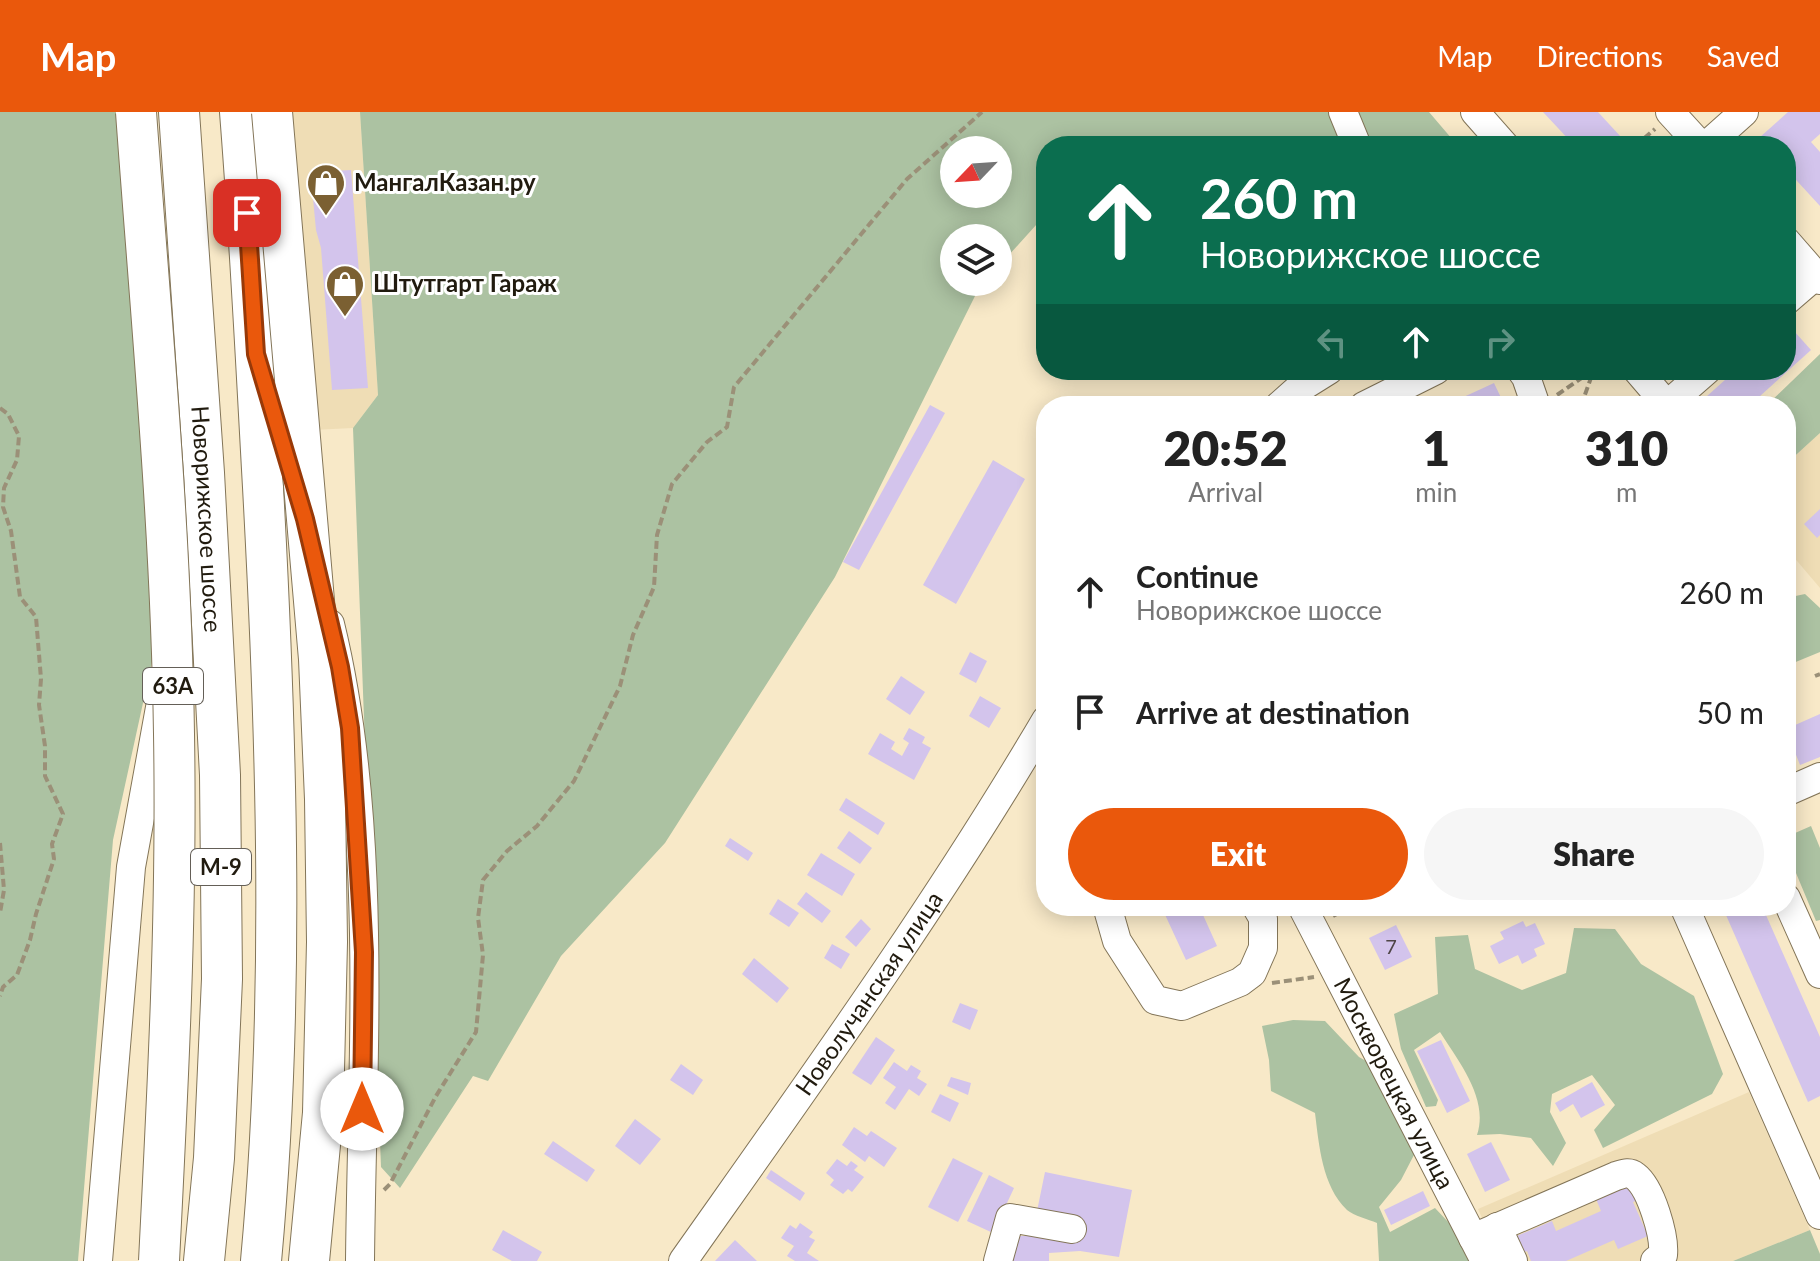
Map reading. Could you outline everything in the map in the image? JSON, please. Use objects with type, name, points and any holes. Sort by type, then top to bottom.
[{"type":"highway","name":"63A","points":[[136,112],[168,542],[174,731],[174,919],[159,1261]]},
{"type":"highway","name":"Новорижское шоссе","points":[[179,112],[204,473],[220,775],[222,979],[214,1158],[204,1261]]},
{"type":"highway","name":"М-9","points":[[240,112],[256,354],[277,840],[277,989],[271,1159],[261,1261]]},
{"type":"highway","points":[[275,112],[319,659],[325,799],[327,942],[323,1113],[309,1261]]},
{"type":"street","points":[[151,112],[183,164]]},
{"type":"street","points":[[244,161],[275,112]]},
{"type":"street","points":[[1343,112],[1353,136]]},
{"type":"street","points":[[1475,112],[1496,136]]},
{"type":"street","points":[[1670,112],[1693,136]]},
{"type":"street","points":[[1715,136],[1744,112]]},
{"type":"street","points":[[1796,252],[1818,277],[1796,294]]},
{"type":"street","points":[[256,354],[305,519],[340,667],[350,728],[364,952],[360,1261]]},
{"type":"street","points":[[1290,396],[1313,380]]},
{"type":"street","points":[[1384,396],[1416,380]]},
{"type":"street","points":[[1646,380],[1659,396]]},
{"type":"street","points":[[1677,396],[1696,380]]},
{"type":"street","points":[[98,1261],[131,867],[204,473]]},
{"type":"street","name":"Новолучанская улица","points":[[683,1261],[832,1050],[1002,795],[1036,737]]},
{"type":"street","points":[[1796,788],[1820,777]]},
{"type":"street","points":[[1110,916],[1117,941],[1155,1000],[1182,1006],[1240,982],[1252,973],[1263,948],[1262,916]]},
{"type":"street","name":"Москворецкая улица","points":[[1307,916],[1485,1242],[1513,1261]]},
{"type":"street","points":[[1688,916],[1820,1215]]},
{"type":"street","points":[[1794,916],[1820,974]]},
{"type":"street","points":[[1485,1242],[1628,1173],[1636,1177],[1643,1187],[1661,1231],[1663,1255],[1655,1261]]},
{"type":"street","points":[[998,1261],[1010,1218],[1072,1229]]},
{"type":"path","points":[[361,1204],[374,1199],[390,1184],[436,1096],[476,1032],[483,955],[478,918],[483,880],[507,851],[537,826],[574,781],[620,686],[633,635],[654,587],[657,535],[672,484],[707,442],[727,427],[734,387],[834,265],[907,179],[982,112]]},
{"type":"path","points":[[1554,396],[1578,380]]},
{"type":"path","points":[[0,408],[8,414],[19,436],[17,460],[4,488],[3,507],[11,531],[20,597],[36,617],[45,776],[63,814],[52,844],[54,859],[30,940],[17,975],[3,987],[0,996]]},
{"type":"path","points":[[0,843],[4,890],[0,913]]},
{"type":"path","points":[[1252,973],[1273,984],[1308,978]]},
{"type":"shaded area","points":[[285,112],[360,112],[378,395],[353,428],[313,430]]},
{"type":"shaded area","points":[[1820,433],[1820,588],[1796,560],[1796,455]]},
{"type":"shaded area","points":[[1749,1092],[1810,1230],[1733,1261],[1501,1261],[1478,1209]]},
{"type":"green space","points":[[0,112],[121,112],[157,639],[113,840],[78,1261],[0,1261]]},
{"type":"green space","points":[[360,112],[1429,112],[1449,136],[1036,136],[1036,225],[1012,252],[1012,224],[940,224],[940,296],[975,296],[835,577],[665,843],[561,956],[488,1081],[473,1076],[400,1188],[381,1167],[353,428],[378,395]]},
{"type":"green space","points":[[1820,354],[1820,433],[1796,455],[1796,396],[1776,396]]},
{"type":"green space","points":[[1805,594],[1820,608],[1820,652],[1796,662],[1796,596]]},
{"type":"green space","points":[[1811,826],[1820,848],[1820,920],[1816,921],[1796,873],[1796,833]]},
{"type":"green space","points":[[1574,928],[1615,929],[1641,964],[1694,996],[1723,1074],[1712,1094],[1603,1148],[1594,1130],[1615,1105],[1592,1075],[1552,1094],[1550,1112],[1566,1143],[1553,1166],[1531,1138],[1477,1135],[1480,1121],[1476,1094],[1440,1032],[1414,1050],[1438,1100],[1436,1106],[1426,1107],[1401,1049],[1394,1014],[1438,994],[1435,937],[1468,935],[1475,969],[1522,990],[1566,973]]},
{"type":"green space","points":[[1293,1020],[1325,1021],[1359,1057],[1375,1066],[1415,1153],[1401,1180],[1379,1207],[1390,1232],[1435,1208],[1452,1226],[1471,1261],[1379,1261],[1377,1223],[1347,1210],[1332,1189],[1323,1164],[1315,1113],[1271,1091],[1262,1026]]},
{"type":"green space","points":[[1810,1230],[1820,1261],[1733,1261]]},
{"type":"building","points":[[1543,112],[1598,112],[1620,136],[1565,136]]},
{"type":"building","points":[[1788,112],[1820,112],[1820,134],[1811,142],[1820,152],[1820,206],[1796,180],[1796,136],[1761,136]]},
{"type":"building","name":"Штутгарт Гараж","points":[[351,170],[368,388],[332,390],[321,248],[312,188],[315,172]]},
{"type":"building","points":[[1796,333],[1811,350],[1796,364]]},
{"type":"building","points":[[1725,380],[1778,380],[1760,396],[1707,396]]},
{"type":"building","points":[[1494,383],[1500,396],[1466,396]]},
{"type":"building","points":[[930,405],[945,413],[859,570],[843,562]]},
{"type":"building","points":[[993,460],[1025,479],[956,604],[923,585]]},
{"type":"building","points":[[1820,509],[1820,535],[1817,538],[1804,524]]},
{"type":"building","points":[[970,652],[987,661],[976,683],[959,674]]},
{"type":"building","points":[[901,676],[925,692],[910,715],[886,699]]},
{"type":"building","points":[[980,696],[1001,708],[989,728],[969,716]]},
{"type":"building","points":[[1820,714],[1820,757],[1800,765],[1796,755],[1796,725]]},
{"type":"building","points":[[909,728],[925,737],[922,743],[931,748],[914,780],[868,754],[880,733],[895,742],[891,749],[902,756],[909,743],[903,739]]},
{"type":"building","points":[[846,798],[885,823],[878,835],[839,810]]},
{"type":"building","points":[[849,831],[872,848],[860,864],[837,848]]},
{"type":"building","points":[[730,838],[753,853],[748,861],[725,846]]},
{"type":"building","points":[[821,853],[855,874],[842,896],[807,875]]},
{"type":"building","points":[[806,892],[831,911],[822,923],[797,904]]},
{"type":"building","points":[[778,899],[799,913],[789,927],[769,914]]},
{"type":"building","points":[[1166,916],[1204,916],[1217,946],[1186,960]]},
{"type":"building","points":[[1726,916],[1766,916],[1820,1037],[1820,1096],[1808,1102]]},
{"type":"building","points":[[861,919],[871,929],[856,947],[845,937]]},
{"type":"building","points":[[1523,921],[1526,927],[1535,923],[1545,944],[1534,949],[1537,956],[1522,964],[1518,955],[1499,964],[1490,946],[1504,939],[1500,932]]},
{"type":"building","points":[[1396,925],[1412,957],[1385,970],[1369,938]]},
{"type":"building","points":[[832,944],[850,954],[841,969],[824,958]]},
{"type":"building","points":[[754,958],[789,988],[777,1003],[742,974]]},
{"type":"building","points":[[960,1003],[978,1010],[970,1030],[952,1022]]},
{"type":"building","points":[[876,1037],[895,1050],[871,1085],[852,1073]]},
{"type":"building","points":[[1441,1040],[1470,1101],[1447,1113],[1417,1051]]},
{"type":"building","points":[[894,1062],[907,1071],[911,1065],[921,1071],[917,1078],[927,1084],[919,1096],[909,1089],[895,1110],[885,1103],[896,1087],[883,1078]]},
{"type":"building","points":[[681,1064],[703,1080],[693,1095],[670,1080]]},
{"type":"building","points":[[951,1077],[971,1083],[968,1095],[947,1086]]},
{"type":"building","points":[[1592,1082],[1605,1105],[1581,1118],[1573,1104],[1560,1112],[1555,1103]]},
{"type":"building","points":[[940,1094],[959,1103],[950,1122],[931,1112]]},
{"type":"building","points":[[635,1119],[661,1139],[640,1165],[615,1146]]},
{"type":"building","points":[[854,1127],[867,1136],[871,1131],[897,1148],[884,1167],[869,1156],[865,1162],[842,1145]]},
{"type":"building","points":[[553,1141],[595,1170],[587,1182],[544,1154]]},
{"type":"building","points":[[1491,1142],[1510,1180],[1485,1192],[1467,1154]]},
{"type":"building","points":[[953,1158],[983,1173],[958,1222],[928,1207]]},
{"type":"building","points":[[837,1159],[847,1166],[851,1161],[858,1166],[854,1170],[864,1177],[852,1192],[848,1189],[843,1194],[830,1185],[834,1180],[826,1173]]},
{"type":"building","points":[[771,1170],[805,1193],[800,1201],[766,1178]]},
{"type":"building","points":[[1045,1172],[1132,1190],[1119,1257],[1080,1251],[1049,1253],[1049,1261],[1012,1261],[1012,1236],[1082,1236],[1036,1216]]},
{"type":"building","points":[[989,1175],[1014,1188],[993,1233],[967,1221]]},
{"type":"building","points":[[1634,1182],[1641,1199],[1633,1202],[1648,1236],[1618,1249],[1614,1240],[1566,1261],[1531,1261],[1527,1251],[1519,1254],[1512,1238],[1552,1221],[1556,1231],[1601,1211],[1596,1199]]},
{"type":"building","points":[[1423,1191],[1430,1206],[1391,1225],[1384,1210]]},
{"type":"building","points":[[800,1223],[813,1232],[809,1237],[815,1240],[807,1253],[819,1261],[795,1261],[787,1256],[794,1246],[781,1238],[790,1225],[796,1229]]},
{"type":"building","points":[[503,1230],[542,1252],[537,1261],[512,1261],[492,1250]]},
{"type":"building","points":[[735,1240],[757,1261],[715,1261]]},
{"type":"place","name":"МангалКазан.ру","points":[[326,217]]},
{"type":"place","name":"Штутгарт Гараж","points":[[345,318]]},
{"type":"route","points":[[247,213],[256,354],[305,519],[340,667],[350,728],[364,952],[362,1109]]}]
